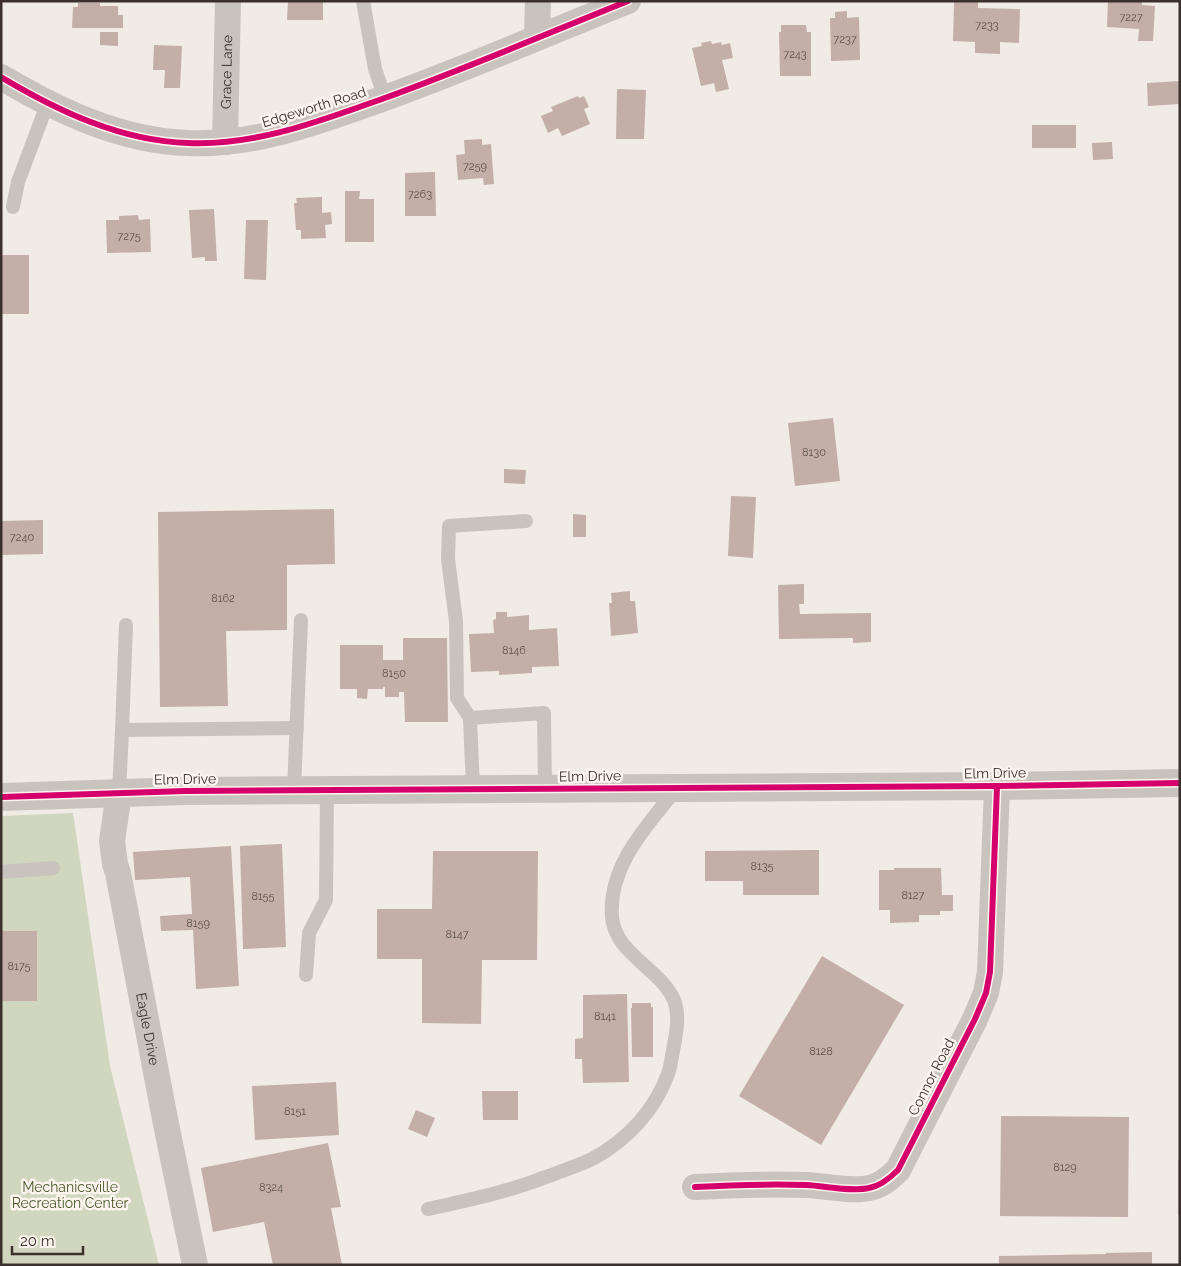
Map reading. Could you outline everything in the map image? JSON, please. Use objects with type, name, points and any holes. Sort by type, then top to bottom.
[{"type":"street","name":"Grace Lane","points":[[225,142],[228,1]]},
{"type":"street","points":[[536,38],[538,1]]},
{"type":"street","name":"Edgeworth Road","points":[[1,77],[84,120],[107,128],[147,139],[188,143],[225,142],[261,137],[320,122],[434,81],[628,1]]},
{"type":"street","name":"Elm Drive","points":[[1,797],[294,790],[997,786],[1180,782]]},
{"type":"street","name":"Connor Road","points":[[695,1187],[807,1185],[862,1189],[872,1188],[887,1181],[898,1170],[975,1019],[986,993],[990,972],[997,786]]},
{"type":"street","name":"Eagle Drive","points":[[119,793],[112,841],[115,864],[195,1265]]},
{"type":"lane","points":[[363,1],[376,69],[385,98]]},
{"type":"lane","points":[[13,207],[18,182],[48,102]]},
{"type":"lane","points":[[473,789],[470,718],[456,698],[456,621],[448,559],[449,526],[526,522]]},
{"type":"lane","points":[[294,790],[302,620]]},
{"type":"lane","points":[[119,793],[126,624]]},
{"type":"lane","points":[[470,718],[544,713],[544,789]]},
{"type":"lane","points":[[122,730],[297,728]]},
{"type":"lane","points":[[428,1209],[520,1186],[589,1160],[615,1145],[637,1125],[656,1101],[668,1074],[678,1015],[674,1001],[665,985],[622,942],[614,926],[612,916],[613,894],[621,868],[633,844],[677,787]]},
{"type":"lane","points":[[306,975],[309,933],[326,900],[327,790]]},
{"type":"lane","points":[[1,872],[53,868]]},
{"type":"green space","name":"Mechanicsville Recreation Center","points":[[73,813],[110,1066],[159,1265],[1,1265],[1,816]]},
{"type":"building","points":[[288,1],[323,1],[323,20],[287,20]]},
{"type":"building","points":[[954,1],[978,1],[978,8],[1020,9],[1019,43],[1000,42],[1000,54],[975,53],[975,42],[953,41]]},
{"type":"building","points":[[1108,1],[1142,1],[1142,5],[1155,6],[1153,41],[1138,41],[1139,29],[1107,27]]},
{"type":"building","points":[[78,3],[100,3],[100,6],[118,6],[118,15],[123,15],[123,28],[72,28],[73,7],[78,7]]},
{"type":"building","points":[[847,11],[847,18],[859,17],[860,60],[831,61],[830,18],[835,18],[835,12]]},
{"type":"building","points":[[781,25],[806,25],[807,32],[811,32],[811,76],[780,76],[779,32],[781,32]]},
{"type":"building","points":[[100,32],[118,32],[118,46],[100,45]]},
{"type":"building","points":[[711,41],[712,44],[721,42],[722,45],[730,43],[733,58],[722,60],[729,89],[716,92],[714,83],[701,86],[692,48],[702,46],[701,43]]},
{"type":"building","points":[[154,45],[182,46],[180,88],[164,88],[165,70],[153,70]]},
{"type":"building","points":[[1180,81],[1180,104],[1148,106],[1147,83]]},
{"type":"building","points":[[617,89],[646,90],[644,139],[616,139]]},
{"type":"building","points":[[578,96],[579,98],[584,96],[589,107],[584,109],[590,124],[562,136],[558,128],[548,133],[541,116],[553,111],[551,107]]},
{"type":"building","points":[[1032,125],[1076,125],[1076,148],[1032,148]]},
{"type":"building","points":[[482,139],[482,145],[491,144],[494,184],[484,185],[483,178],[458,180],[456,155],[465,154],[464,140]]},
{"type":"building","points":[[1112,142],[1113,159],[1093,160],[1092,143]]},
{"type":"building","points":[[435,172],[436,216],[405,216],[405,173]]},
{"type":"building","points":[[345,191],[360,191],[359,199],[374,199],[374,242],[345,242]]},
{"type":"building","points":[[322,197],[322,213],[331,212],[332,224],[325,225],[326,238],[301,239],[301,230],[296,230],[294,203],[297,203],[296,198]]},
{"type":"building","points":[[214,209],[217,261],[205,261],[205,257],[192,258],[189,210]]},
{"type":"building","points":[[138,215],[139,220],[150,219],[151,252],[107,253],[106,220],[119,220],[119,216]]},
{"type":"building","points":[[246,220],[268,220],[266,280],[244,279]]},
{"type":"building","points":[[1,255],[29,255],[29,314],[1,314]]},
{"type":"building","points":[[833,418],[840,481],[795,486],[788,423]]},
{"type":"building","points":[[504,469],[526,470],[525,484],[504,483]]},
{"type":"building","points":[[731,496],[756,497],[753,558],[728,556]]},
{"type":"building","points":[[334,509],[335,564],[287,565],[287,630],[226,631],[228,706],[160,707],[158,512]]},
{"type":"building","points":[[573,514],[586,515],[586,537],[573,537]]},
{"type":"building","points":[[43,520],[43,554],[1,555],[1,521]]},
{"type":"building","points":[[804,584],[804,604],[799,604],[800,614],[871,613],[871,642],[853,643],[853,638],[779,639],[778,585]]},
{"type":"building","points":[[630,591],[630,601],[635,601],[638,633],[611,636],[609,603],[612,603],[611,593]]},
{"type":"building","points":[[496,612],[507,612],[507,617],[529,615],[529,630],[557,628],[559,666],[532,667],[532,673],[499,675],[499,671],[471,672],[469,634],[494,633],[493,620],[496,619]]},
{"type":"building","points":[[403,638],[447,638],[448,722],[405,722],[404,692],[399,692],[399,697],[385,697],[385,687],[383,689],[368,689],[367,699],[357,698],[357,689],[340,689],[340,645],[383,645],[383,660],[403,660]]},
{"type":"building","points":[[282,844],[286,947],[243,949],[240,846]]},
{"type":"building","points":[[231,846],[239,986],[196,989],[193,930],[161,931],[160,916],[192,914],[190,877],[135,880],[133,852]]},
{"type":"building","points":[[819,850],[819,895],[743,895],[743,881],[705,881],[705,851]]},
{"type":"building","points":[[433,851],[538,851],[537,960],[482,960],[481,1024],[422,1023],[422,959],[377,959],[377,909],[432,909]]},
{"type":"building","points":[[894,868],[941,868],[942,895],[953,895],[953,911],[940,911],[940,915],[919,915],[919,922],[890,923],[890,910],[879,910],[879,870],[894,870]]},
{"type":"building","points":[[1,931],[37,931],[37,1001],[1,1001]]},
{"type":"building","points":[[822,956],[904,1005],[821,1145],[739,1096]]},
{"type":"building","points":[[627,994],[629,1082],[583,1083],[582,1059],[575,1059],[575,1039],[583,1038],[583,995]]},
{"type":"building","points":[[632,1003],[651,1003],[651,1007],[653,1007],[653,1057],[632,1057]]},
{"type":"building","points":[[336,1082],[339,1135],[255,1140],[252,1086]]},
{"type":"building","points":[[482,1091],[518,1091],[518,1120],[483,1120]]},
{"type":"building","points":[[416,1110],[435,1118],[427,1137],[408,1129]]},
{"type":"building","points":[[1001,1116],[1129,1117],[1128,1217],[1000,1216]]},
{"type":"building","points":[[328,1143],[341,1207],[331,1208],[342,1265],[273,1265],[264,1222],[213,1232],[201,1168]]},
{"type":"building","points":[[1178,1160],[1180,1160],[1180,1215],[1178,1215]]},
{"type":"building","points":[[1152,1252],[1152,1265],[999,1265],[999,1256]]},
{"type":"cycle path","points":[[1,77],[68,112],[91,122],[139,137],[188,143],[238,140],[263,136],[335,116],[475,64],[628,1]]},
{"type":"cycle path","points":[[1,797],[185,791],[997,786],[1180,783]]},
{"type":"cycle path","points":[[695,1187],[807,1185],[862,1189],[881,1184],[898,1170],[975,1019],[986,993],[990,972],[997,786]]}]
